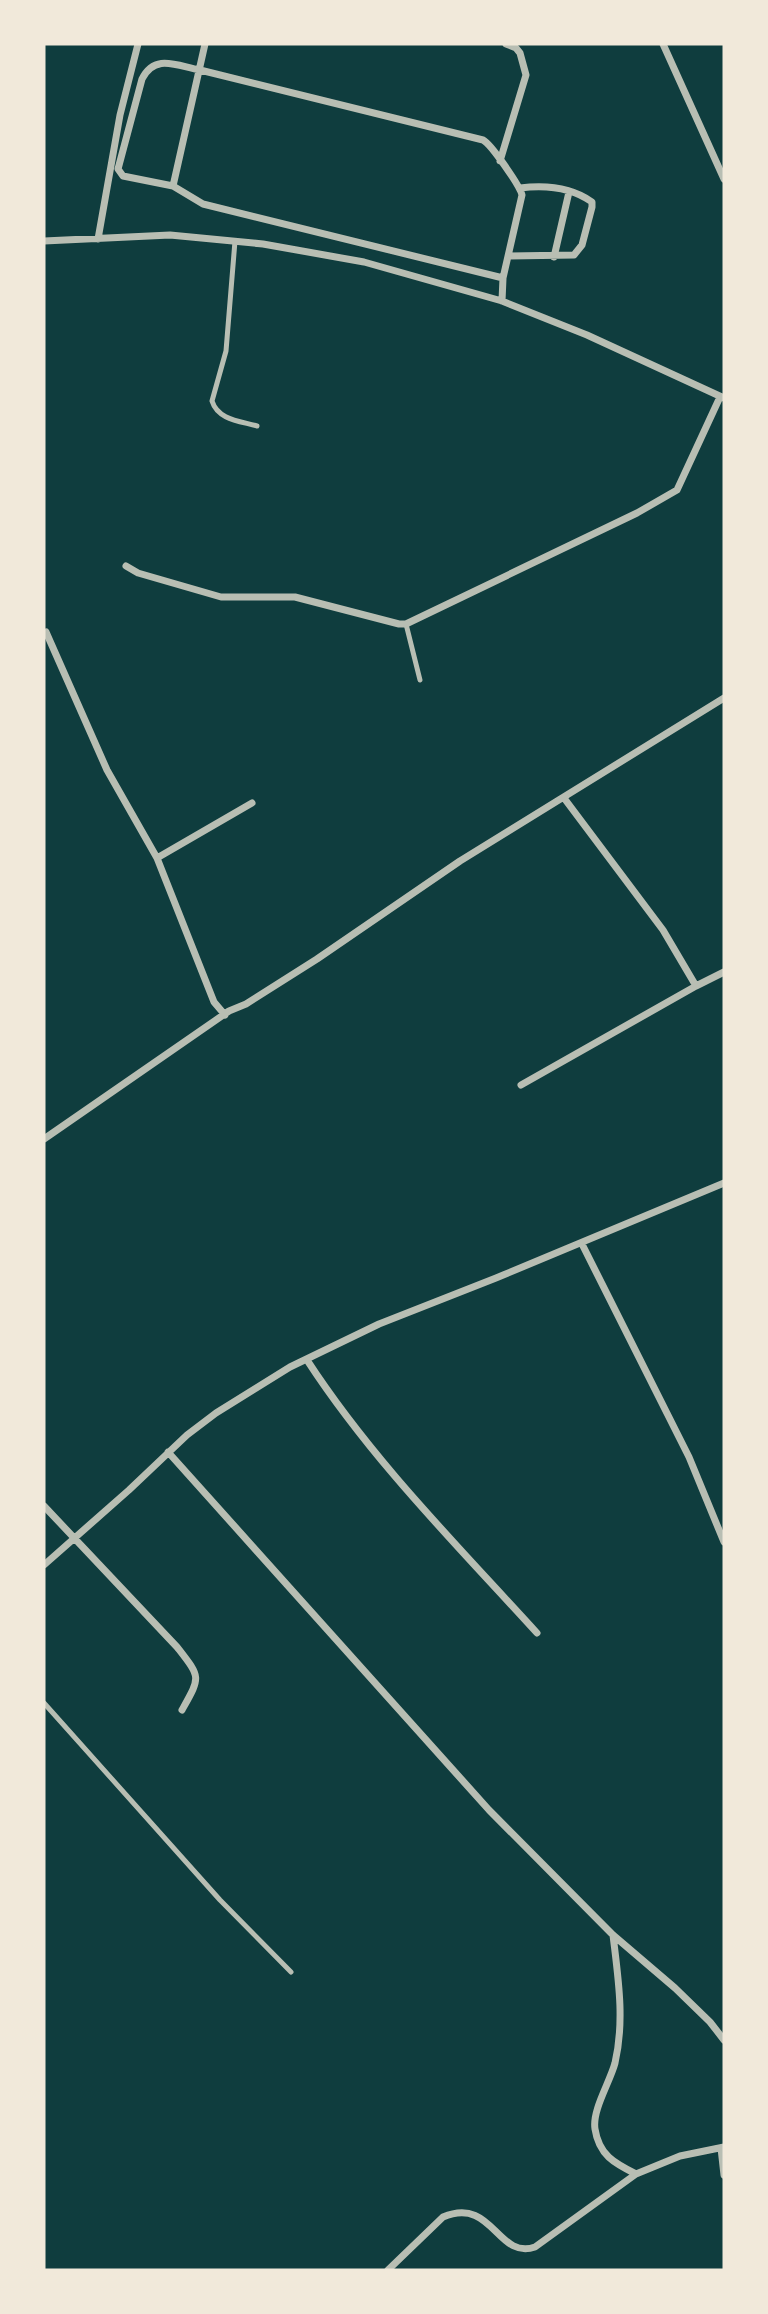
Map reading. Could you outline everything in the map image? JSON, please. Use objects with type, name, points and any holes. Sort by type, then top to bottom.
[{"type":"street","points":[[98,239],[120,115],[138,44]]},
{"type":"street","points":[[173,186],[205,44]]},
{"type":"street","points":[[500,161],[526,75],[520,53],[506,44]]},
{"type":"street","points":[[663,44],[724,179]]},
{"type":"street","points":[[502,301],[503,278],[522,199],[520,188],[489,143],[200,70],[158,63],[147,69],[118,169],[123,176],[173,186],[203,204],[503,278]]},
{"type":"street","points":[[509,256],[574,255],[578,251],[592,207],[592,202],[569,191],[542,185],[520,188]]},
{"type":"street","points":[[554,257],[569,191]]},
{"type":"street","points":[[44,240],[170,235],[235,240],[364,262],[502,301],[587,335],[722,398],[677,490],[637,513],[406,624],[295,597],[221,597],[138,573],[126,566]]},
{"type":"street","points":[[46,632],[95,745],[157,858],[214,1002],[225,1015]]},
{"type":"street","points":[[44,1139],[225,1015],[317,959],[460,861],[724,698]]},
{"type":"street","points":[[564,798],[663,930],[696,986]]},
{"type":"street","points":[[157,858],[252,803]]},
{"type":"street","points":[[521,1085],[724,972]]},
{"type":"street","points":[[44,1565],[168,1452],[216,1413],[290,1367],[379,1324],[582,1244],[724,1183]]},
{"type":"street","points":[[582,1244],[689,1457],[724,1542]]},
{"type":"street","points":[[307,1360],[374,1451],[537,1633]]},
{"type":"street","points":[[168,1452],[489,1810],[613,1935],[676,1988],[724,2040]]},
{"type":"street","points":[[44,1506],[177,1647],[194,1669],[197,1679],[195,1686],[182,1710]]},
{"type":"street","points":[[613,1935],[621,2018],[615,2064],[594,2127],[602,2151],[608,2159],[636,2174]]},
{"type":"street","points":[[388,2270],[443,2217],[451,2214],[474,2214],[519,2249],[526,2250],[535,2247],[636,2174],[680,2156],[723,2148],[724,2175]]},
{"type":"lane","points":[[235,240],[226,351],[212,401],[223,416],[257,426]]},
{"type":"lane","points":[[406,624],[421,680]]},
{"type":"lane","points":[[44,1703],[220,1900],[291,1972]]}]
